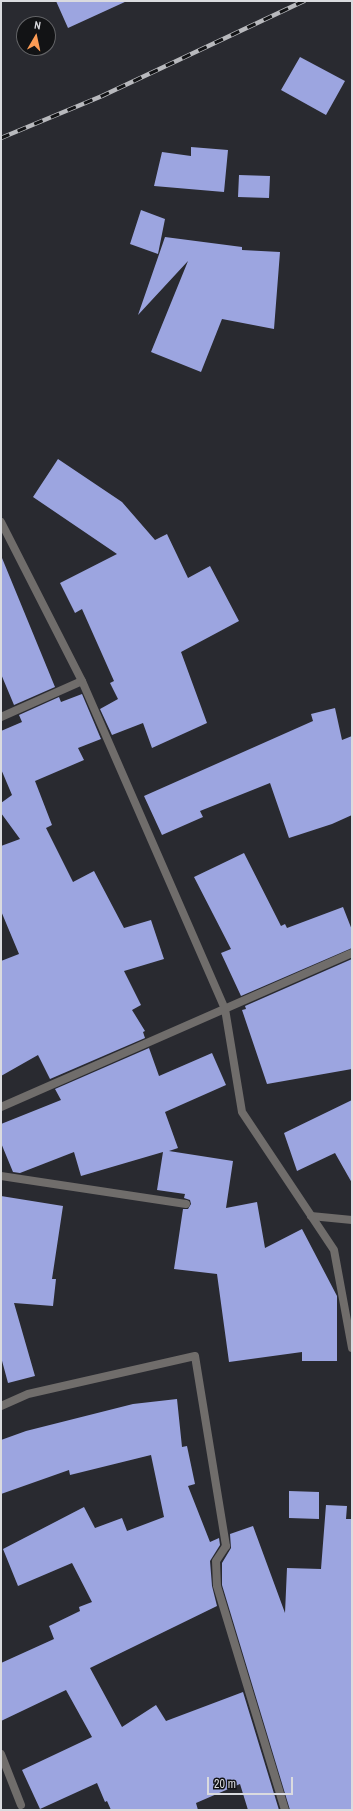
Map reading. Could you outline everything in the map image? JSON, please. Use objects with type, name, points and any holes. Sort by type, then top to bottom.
[{"type":"street","points":[[1,522],[82,681],[225,1009],[242,1112],[334,1250],[352,1348]]},
{"type":"street","points":[[1,717],[82,681]]},
{"type":"street","points":[[1,1107],[352,953]]},
{"type":"street","points":[[1,1176],[186,1204]]},
{"type":"street","points":[[311,1216],[352,1220]]},
{"type":"street","points":[[1,1406],[28,1394],[195,1356],[226,1546],[216,1561],[216,1586],[285,1810]]},
{"type":"street","points":[[1,1754],[21,1805]]},
{"type":"building","points":[[56,1],[127,1],[68,28]]},
{"type":"building","points":[[300,57],[345,81],[326,115],[281,90]]},
{"type":"building","points":[[191,147],[228,150],[224,192],[154,186],[162,152],[191,156]]},
{"type":"building","points":[[239,175],[270,176],[269,198],[238,197]]},
{"type":"building","points":[[141,210],[165,219],[158,254],[130,244]]},
{"type":"building","points":[[165,237],[242,247],[242,250],[280,252],[274,329],[222,319],[201,372],[151,352],[188,261],[138,315]]},
{"type":"building","points":[[58,459],[122,502],[155,540],[167,534],[188,578],[210,566],[239,621],[181,652],[207,723],[152,748],[143,723],[112,735],[100,709],[118,699],[110,683],[114,681],[82,609],[75,613],[60,583],[117,554],[33,497]]},
{"type":"building","points":[[2,558],[55,687],[14,705],[1,674]]},
{"type":"building","points":[[82,694],[101,739],[78,748],[84,760],[35,781],[52,825],[46,828],[73,882],[94,871],[124,928],[151,920],[164,959],[124,971],[141,1005],[132,1010],[145,1031],[143,1032],[145,1038],[50,1079],[38,1055],[1,1076],[1,961],[19,954],[1,911],[1,846],[20,839],[1,813],[1,803],[12,795],[1,769],[1,731],[22,722],[19,715],[59,697],[61,702]]},
{"type":"building","points":[[335,708],[342,740],[352,736],[352,815],[332,824],[289,838],[270,783],[200,811],[203,817],[162,835],[144,796],[313,721],[311,714]]},
{"type":"building","points":[[244,853],[281,926],[285,924],[287,928],[343,907],[352,930],[352,948],[241,996],[221,953],[231,949],[194,877]]},
{"type":"building","points":[[352,959],[352,1069],[267,1084],[242,1010],[246,1009],[245,1006]]},
{"type":"building","points":[[149,1048],[159,1076],[212,1053],[226,1085],[165,1112],[178,1148],[169,1151],[233,1161],[226,1208],[257,1202],[265,1248],[302,1229],[337,1296],[337,1361],[302,1361],[302,1352],[229,1362],[217,1274],[174,1269],[183,1209],[188,1209],[191,1204],[190,1200],[184,1198],[185,1194],[157,1190],[163,1152],[81,1176],[74,1152],[20,1173],[13,1172],[1,1143],[1,1124],[61,1100],[55,1089]]},
{"type":"building","points":[[352,1100],[352,1183],[335,1153],[297,1171],[284,1133]]},
{"type":"building","points":[[1,1196],[63,1206],[52,1279],[56,1279],[53,1306],[14,1303],[35,1376],[8,1383],[1,1357]]},
{"type":"building","points":[[177,1399],[182,1447],[187,1446],[195,1484],[188,1486],[210,1542],[219,1538],[220,1545],[210,1561],[212,1586],[217,1606],[90,1668],[122,1727],[156,1705],[166,1721],[243,1692],[279,1810],[248,1810],[240,1784],[196,1803],[198,1810],[111,1810],[107,1801],[105,1802],[97,1783],[40,1809],[22,1770],[92,1737],[66,1690],[1,1721],[1,1663],[54,1639],[49,1626],[80,1611],[79,1607],[92,1602],[72,1563],[18,1586],[3,1549],[84,1507],[95,1528],[122,1518],[127,1531],[164,1517],[151,1455],[70,1475],[69,1470],[1,1494],[1,1440],[26,1431],[133,1404]]},
{"type":"building","points":[[289,1491],[319,1492],[319,1519],[289,1518]]},
{"type":"building","points":[[326,1505],[347,1506],[346,1519],[352,1519],[352,1810],[290,1810],[222,1585],[222,1563],[231,1548],[230,1534],[253,1526],[285,1613],[287,1568],[321,1569]]},
{"type":"railway","points":[[1,138],[102,96],[304,1]]}]
